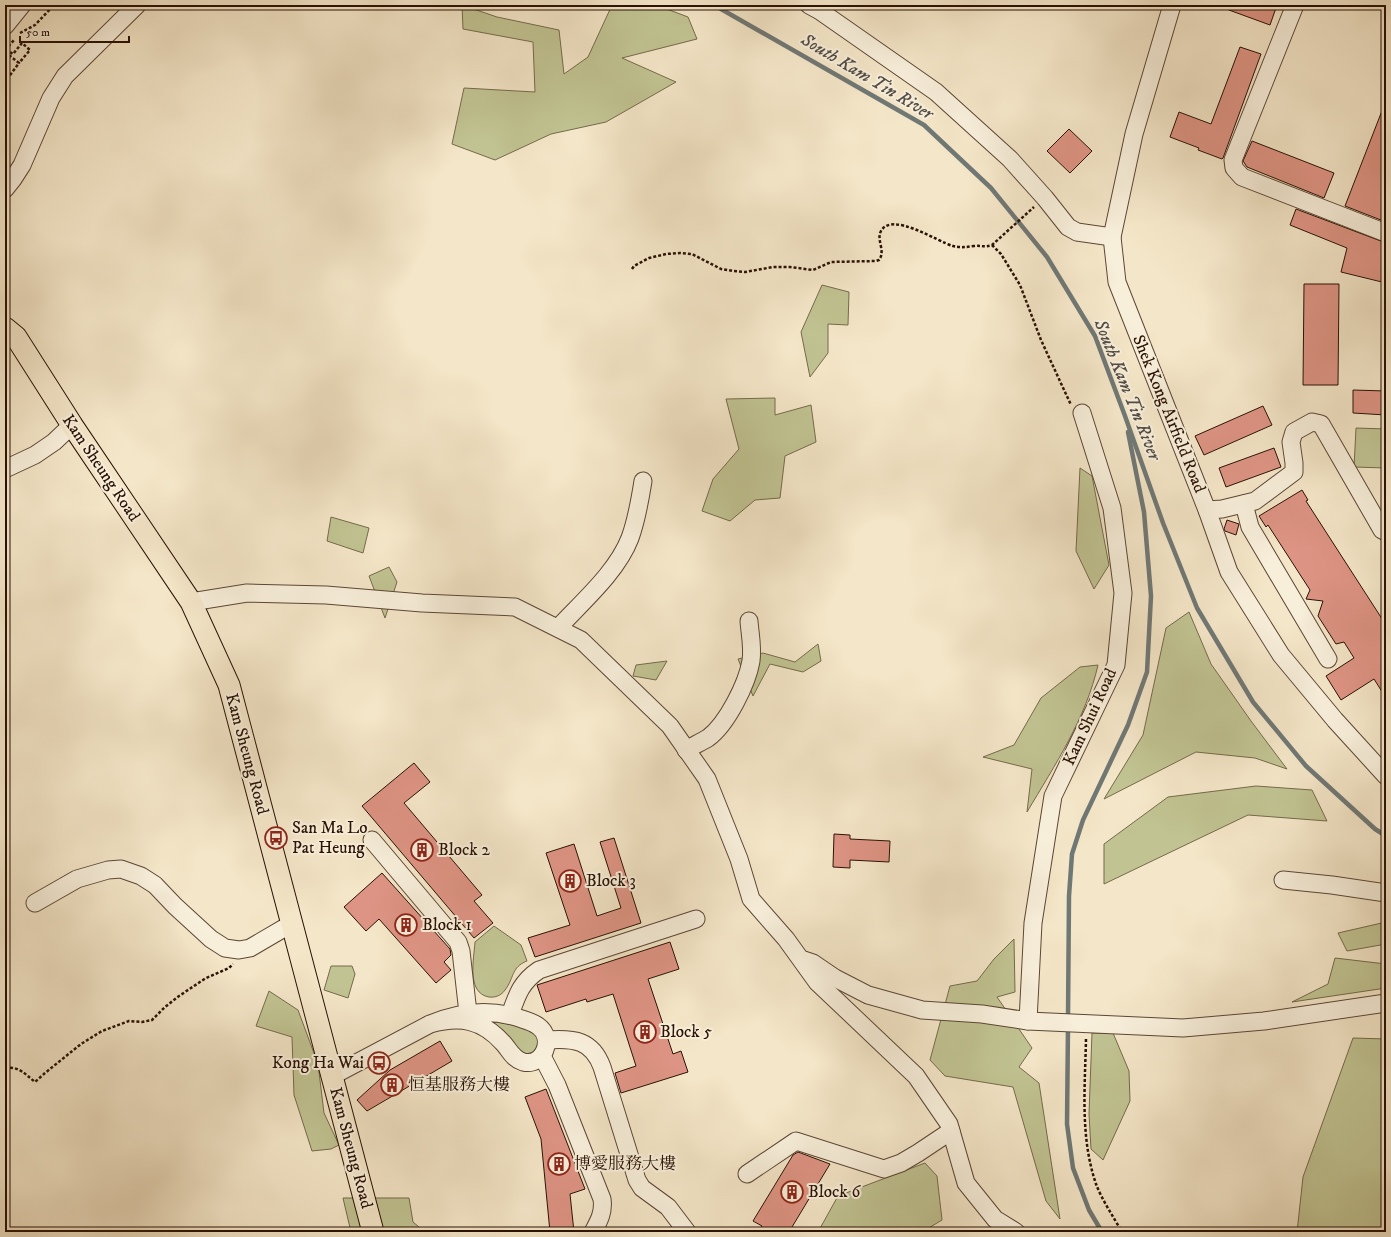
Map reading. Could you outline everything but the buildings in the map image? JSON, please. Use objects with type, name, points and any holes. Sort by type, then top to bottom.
[{"type":"main road","name":"Kam Sheung Road","points":[[5,328],[16,337],[72,426],[191,602],[229,686],[332,1076],[370,1231]]},
{"type":"street","points":[[5,26],[22,5]]},
{"type":"street","points":[[5,189],[22,165],[51,98],[65,76],[136,5]]},
{"type":"street","points":[[809,5],[820,11],[936,92],[1010,159],[1045,198],[1068,227],[1073,230],[1112,237]]},
{"type":"street","name":"Shek Kong Airfield Road","points":[[1172,5],[1134,134],[1112,237],[1117,282],[1207,510],[1229,572],[1281,655],[1335,720],[1386,776]]},
{"type":"street","points":[[1295,5],[1233,160],[1234,168],[1242,177],[1386,233]]},
{"type":"street","name":"Kam Shui Road","points":[[1028,1021],[1033,923],[1053,796],[1116,666],[1123,593],[1112,508],[1082,414]]},
{"type":"street","points":[[1207,510],[1256,501],[1294,472],[1291,442],[1294,432],[1312,422],[1321,424],[1385,535]]},
{"type":"street","points":[[5,469],[35,455],[54,442],[72,426]]},
{"type":"street","points":[[558,628],[618,561],[630,538],[643,481]]},
{"type":"street","points":[[1244,504],[1250,527],[1328,660]]},
{"type":"street","points":[[191,602],[247,593],[326,595],[422,603],[515,608],[580,640],[670,726],[707,779],[739,859],[751,898],[786,939],[817,982],[916,1076],[949,1124],[966,1183],[994,1219],[1016,1232]]},
{"type":"street","points":[[686,750],[708,738],[724,721],[745,683],[751,660],[752,641],[749,621]]},
{"type":"street","points":[[372,840],[458,942],[461,951],[468,1013]]},
{"type":"street","points":[[35,903],[78,878],[108,870],[121,869],[141,876],[155,884],[175,906],[211,939],[225,948],[243,950],[250,948],[291,924]]},
{"type":"street","points":[[1283,880],[1332,884],[1386,893]]},
{"type":"street","points":[[510,1016],[520,988],[525,981],[539,970],[696,919]]},
{"type":"street","points":[[800,958],[813,963],[835,978],[868,995],[922,1010],[982,1014],[1028,1021],[1182,1028],[1264,1020],[1386,1003]]},
{"type":"street","points":[[332,1076],[430,1024],[443,1018],[468,1013],[484,1012],[510,1016],[538,1026],[544,1032],[547,1040],[546,1049],[542,1056],[534,1061],[525,1062],[517,1060],[506,1045],[492,1033],[475,1023],[466,1020],[448,1019],[430,1024]]},
{"type":"street","points":[[547,1040],[577,1040],[584,1043],[596,1054],[602,1067],[637,1180],[642,1188],[668,1207],[687,1232]]},
{"type":"street","points":[[542,1056],[557,1085],[602,1199],[602,1215],[594,1232]]},
{"type":"street","points":[[747,1174],[796,1141],[884,1169],[901,1163],[951,1131]]},
{"type":"path","points":[[5,50],[20,34],[35,25],[54,5]]},
{"type":"path","points":[[5,50],[13,54],[22,43],[30,50],[5,82]]},
{"type":"path","points":[[5,50],[19,64]]},
{"type":"path","points":[[632,269],[634,266],[649,258],[666,254],[680,253],[692,254],[721,269],[745,272],[773,267],[790,267],[813,270],[830,262],[876,261],[879,260],[882,255],[880,236],[881,231],[884,227],[890,225],[910,227],[945,244],[960,248],[974,246],[985,247],[992,245],[1045,198]]},
{"type":"path","points":[[992,245],[1002,254],[1020,285],[1041,340],[1070,404],[1082,414]]},
{"type":"path","points":[[5,1068],[13,1067],[21,1070],[35,1082],[81,1044],[102,1031],[129,1021],[142,1022],[152,1020],[179,996],[206,978],[229,968],[239,960],[243,950]]},
{"type":"path","points":[[1093,1025],[1084,1126],[1088,1155],[1096,1185],[1122,1232]]},
{"type":"green space","points":[[462,5],[497,17],[559,30],[564,74],[588,57],[612,5],[656,5],[688,17],[697,39],[622,58],[676,82],[606,122],[551,134],[495,160],[452,144],[464,88],[535,92],[533,42],[463,29]]},
{"type":"green space","points":[[822,285],[849,292],[848,325],[828,324],[828,353],[810,377],[801,332]]},
{"type":"green space","points":[[775,398],[775,415],[811,405],[816,442],[785,456],[780,498],[755,500],[730,521],[702,511],[713,479],[739,449],[726,399]]},
{"type":"green space","points":[[1356,428],[1386,429],[1386,468],[1354,467]]},
{"type":"green space","points":[[1080,468],[1092,476],[1109,565],[1094,589],[1076,551]]},
{"type":"green space","points":[[331,517],[369,528],[363,553],[327,541]]},
{"type":"green space","points":[[389,567],[397,582],[385,618],[369,576]]},
{"type":"green space","points":[[1189,612],[1211,664],[1287,769],[1255,758],[1196,752],[1104,799],[1143,735],[1166,628]]},
{"type":"green space","points":[[818,644],[821,661],[803,672],[770,664],[753,696],[738,659],[763,653],[795,662]]},
{"type":"green space","points":[[667,661],[656,680],[633,676],[636,665]]},
{"type":"green space","points":[[1098,665],[1093,685],[1078,722],[1059,759],[1027,812],[1032,769],[983,757],[1014,745],[1041,698],[1080,667]]},
{"type":"green space","points":[[1256,786],[1312,790],[1327,821],[1248,815],[1104,884],[1104,844],[1168,797]]},
{"type":"green space","points":[[1386,922],[1386,944],[1347,951],[1338,933]]},
{"type":"green space","points":[[494,926],[521,945],[527,961],[515,970],[504,992],[498,996],[489,997],[482,994],[477,989],[474,982],[473,966],[475,942]]},
{"type":"green space","points":[[1014,939],[1015,992],[997,997],[1032,1048],[1019,1067],[1039,1083],[1060,1219],[1046,1201],[1013,1087],[945,1076],[930,1060],[950,986],[977,981],[994,959]]},
{"type":"green space","points":[[1335,958],[1386,964],[1386,988],[1292,1002],[1328,984]]},
{"type":"green space","points":[[331,966],[352,966],[355,974],[348,998],[324,990]]},
{"type":"green space","points":[[269,991],[298,1010],[318,1064],[324,1113],[339,1145],[331,1149],[312,1151],[294,1095],[292,1037],[256,1026]]},
{"type":"green space","points":[[489,1021],[512,1025],[528,1030],[536,1036],[538,1040],[536,1048],[530,1053],[526,1054],[522,1052],[510,1037],[499,1027]]},
{"type":"green space","points":[[1092,1033],[1113,1033],[1129,1071],[1130,1101],[1103,1160],[1091,1149],[1089,1114]]},
{"type":"green space","points":[[1353,1038],[1386,1039],[1386,1232],[1297,1232],[1303,1177]]},
{"type":"green space","points":[[925,1163],[937,1176],[942,1220],[922,1232],[818,1232],[838,1196]]},
{"type":"green space","points":[[343,1198],[409,1198],[413,1222],[425,1232],[351,1232]]},
{"type":"waterway","name":"South Kam Tin River","points":[[714,5],[924,125],[991,188],[1047,257],[1095,336],[1163,523],[1197,608],[1253,702],[1306,766],[1375,829],[1386,836]]},
{"type":"waterway","points":[[1068,1019],[1069,896],[1072,854],[1083,820],[1128,725],[1147,672],[1151,596],[1144,512],[1128,432]]},
{"type":"waterway","points":[[1068,1026],[1067,1124],[1073,1168],[1089,1210],[1102,1232]]},
{"type":"place","name":"San Ma Lo Pat Heung","points":[[276,838]]},
{"type":"place","name":"Block 2","points":[[422,850]]},
{"type":"place","name":"Block 3","points":[[570,881]]},
{"type":"place","name":"Block 1","points":[[406,925]]},
{"type":"place","name":"Block 5","points":[[645,1032]]},
{"type":"place","name":"Kong Ha Wai","points":[[379,1063]]},
{"type":"place","name":"恒基服務大樓","points":[[392,1085]]},
{"type":"place","name":"博愛服務大樓","points":[[559,1164]]},
{"type":"place","name":"Block 6","points":[[792,1192]]}]
